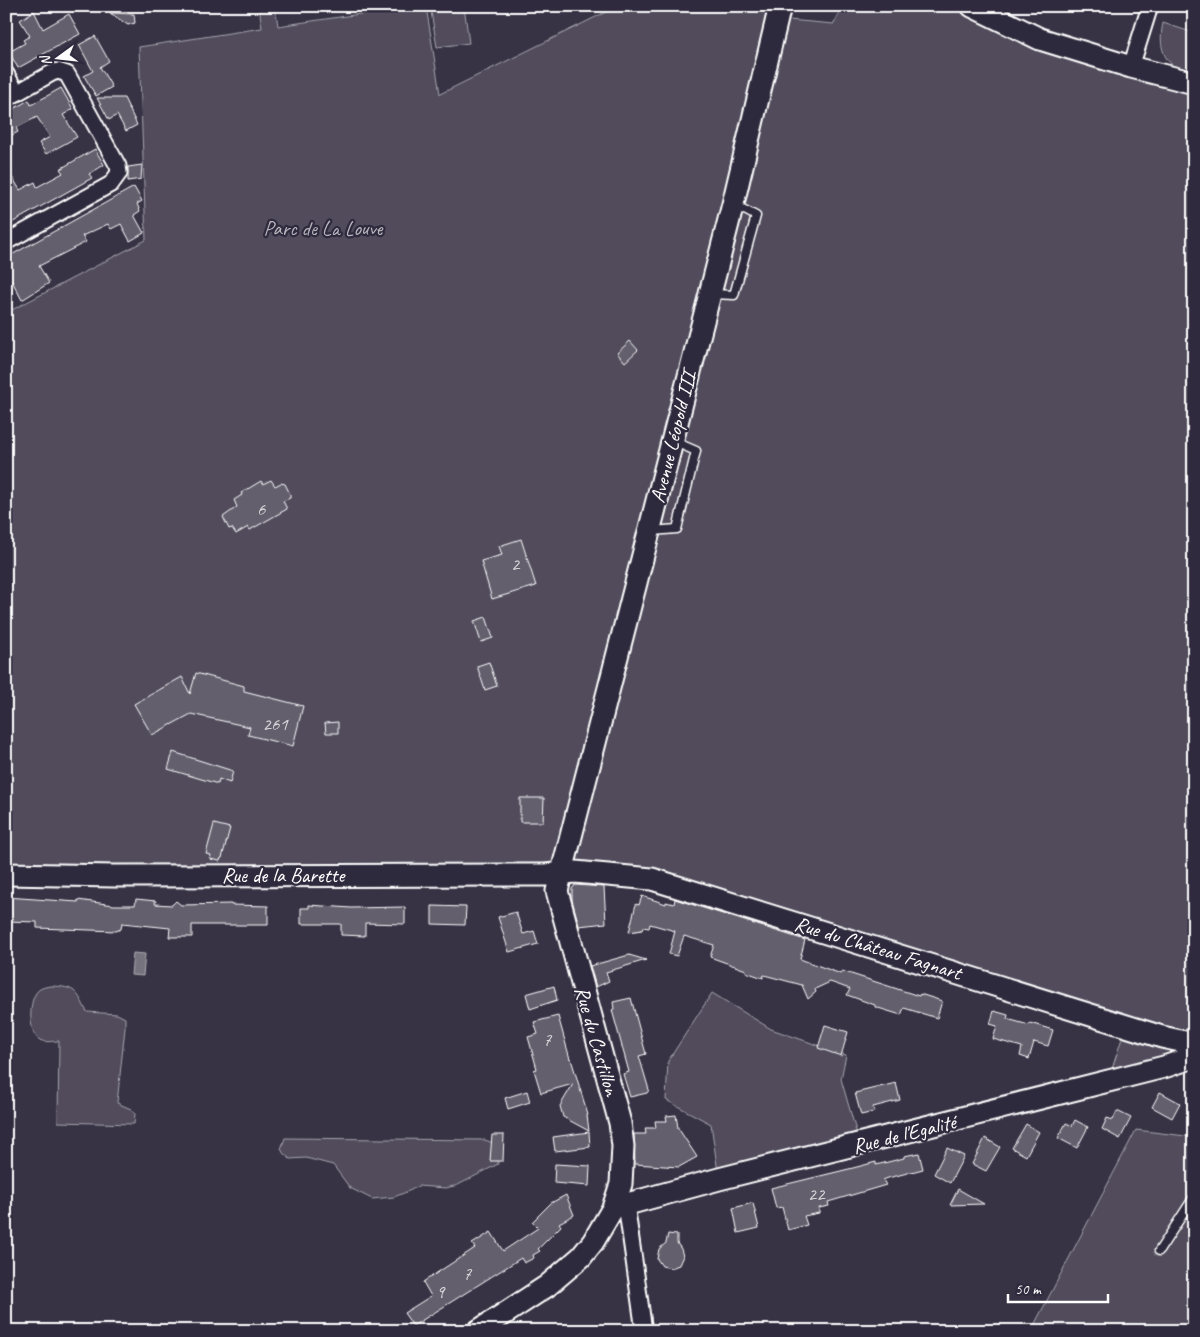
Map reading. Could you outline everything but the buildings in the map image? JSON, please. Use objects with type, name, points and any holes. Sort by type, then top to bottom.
[{"type":"street","name":"Avenue Léopold III","points":[[561,871],[733,204],[780,6]]},
{"type":"street","points":[[972,6],[1040,39],[1132,67],[1194,83]]},
{"type":"street","points":[[1132,67],[1150,6]]},
{"type":"street","points":[[6,74],[11,96],[52,73],[58,71],[67,74],[118,166],[119,173],[110,184],[6,242]]},
{"type":"street","name":"Rue de la Barette","points":[[6,874],[114,876],[561,871]]},
{"type":"street","name":"Rue du Château Fagnart","points":[[561,871],[652,879],[1162,1037],[1194,1044]]},
{"type":"street","name":"Rue du Castillon","points":[[561,871],[557,891],[559,903],[620,1124],[623,1146],[619,1206],[644,1331]]},
{"type":"street","name":"Rue de l'Egalité","points":[[619,1206],[1164,1067],[1194,1057]]},
{"type":"street","points":[[478,1331],[547,1286],[566,1271],[581,1257],[619,1206]]},
{"type":"lane","points":[[1159,1251],[1194,1197]]},
{"type":"green space","name":"Parc de La Louve","points":[[259,6],[275,6],[278,26],[426,6],[440,94],[618,6],[780,6],[777,19],[834,24],[843,6],[972,6],[1040,39],[1178,69],[1168,60],[1163,49],[1161,37],[1163,23],[1194,33],[1194,1044],[1170,1047],[1170,1056],[1108,1081],[1126,1026],[652,879],[6,874],[6,313],[146,240],[139,47],[262,28]]},
{"type":"green space","points":[[430,6],[464,6],[469,43],[437,47]]},
{"type":"green space","points":[[50,986],[65,987],[74,991],[87,1012],[117,1014],[125,1018],[117,1103],[131,1109],[135,1114],[134,1124],[58,1122],[59,1041],[47,1042],[36,1037],[31,1018],[32,1003],[37,991]]},
{"type":"green space","points":[[712,993],[771,1029],[846,1055],[841,1079],[860,1145],[719,1179],[711,1124],[666,1100],[668,1061]]},
{"type":"green space","points":[[1136,1130],[1194,1137],[1194,1331],[1031,1331]]},
{"type":"green space","points":[[285,1138],[485,1140],[493,1143],[498,1154],[498,1164],[458,1185],[446,1188],[418,1186],[394,1197],[372,1199],[350,1188],[333,1165],[306,1158],[290,1159],[281,1149]]},
{"type":"shaded area","points":[[133,953],[145,954],[143,976],[131,975]]}]
